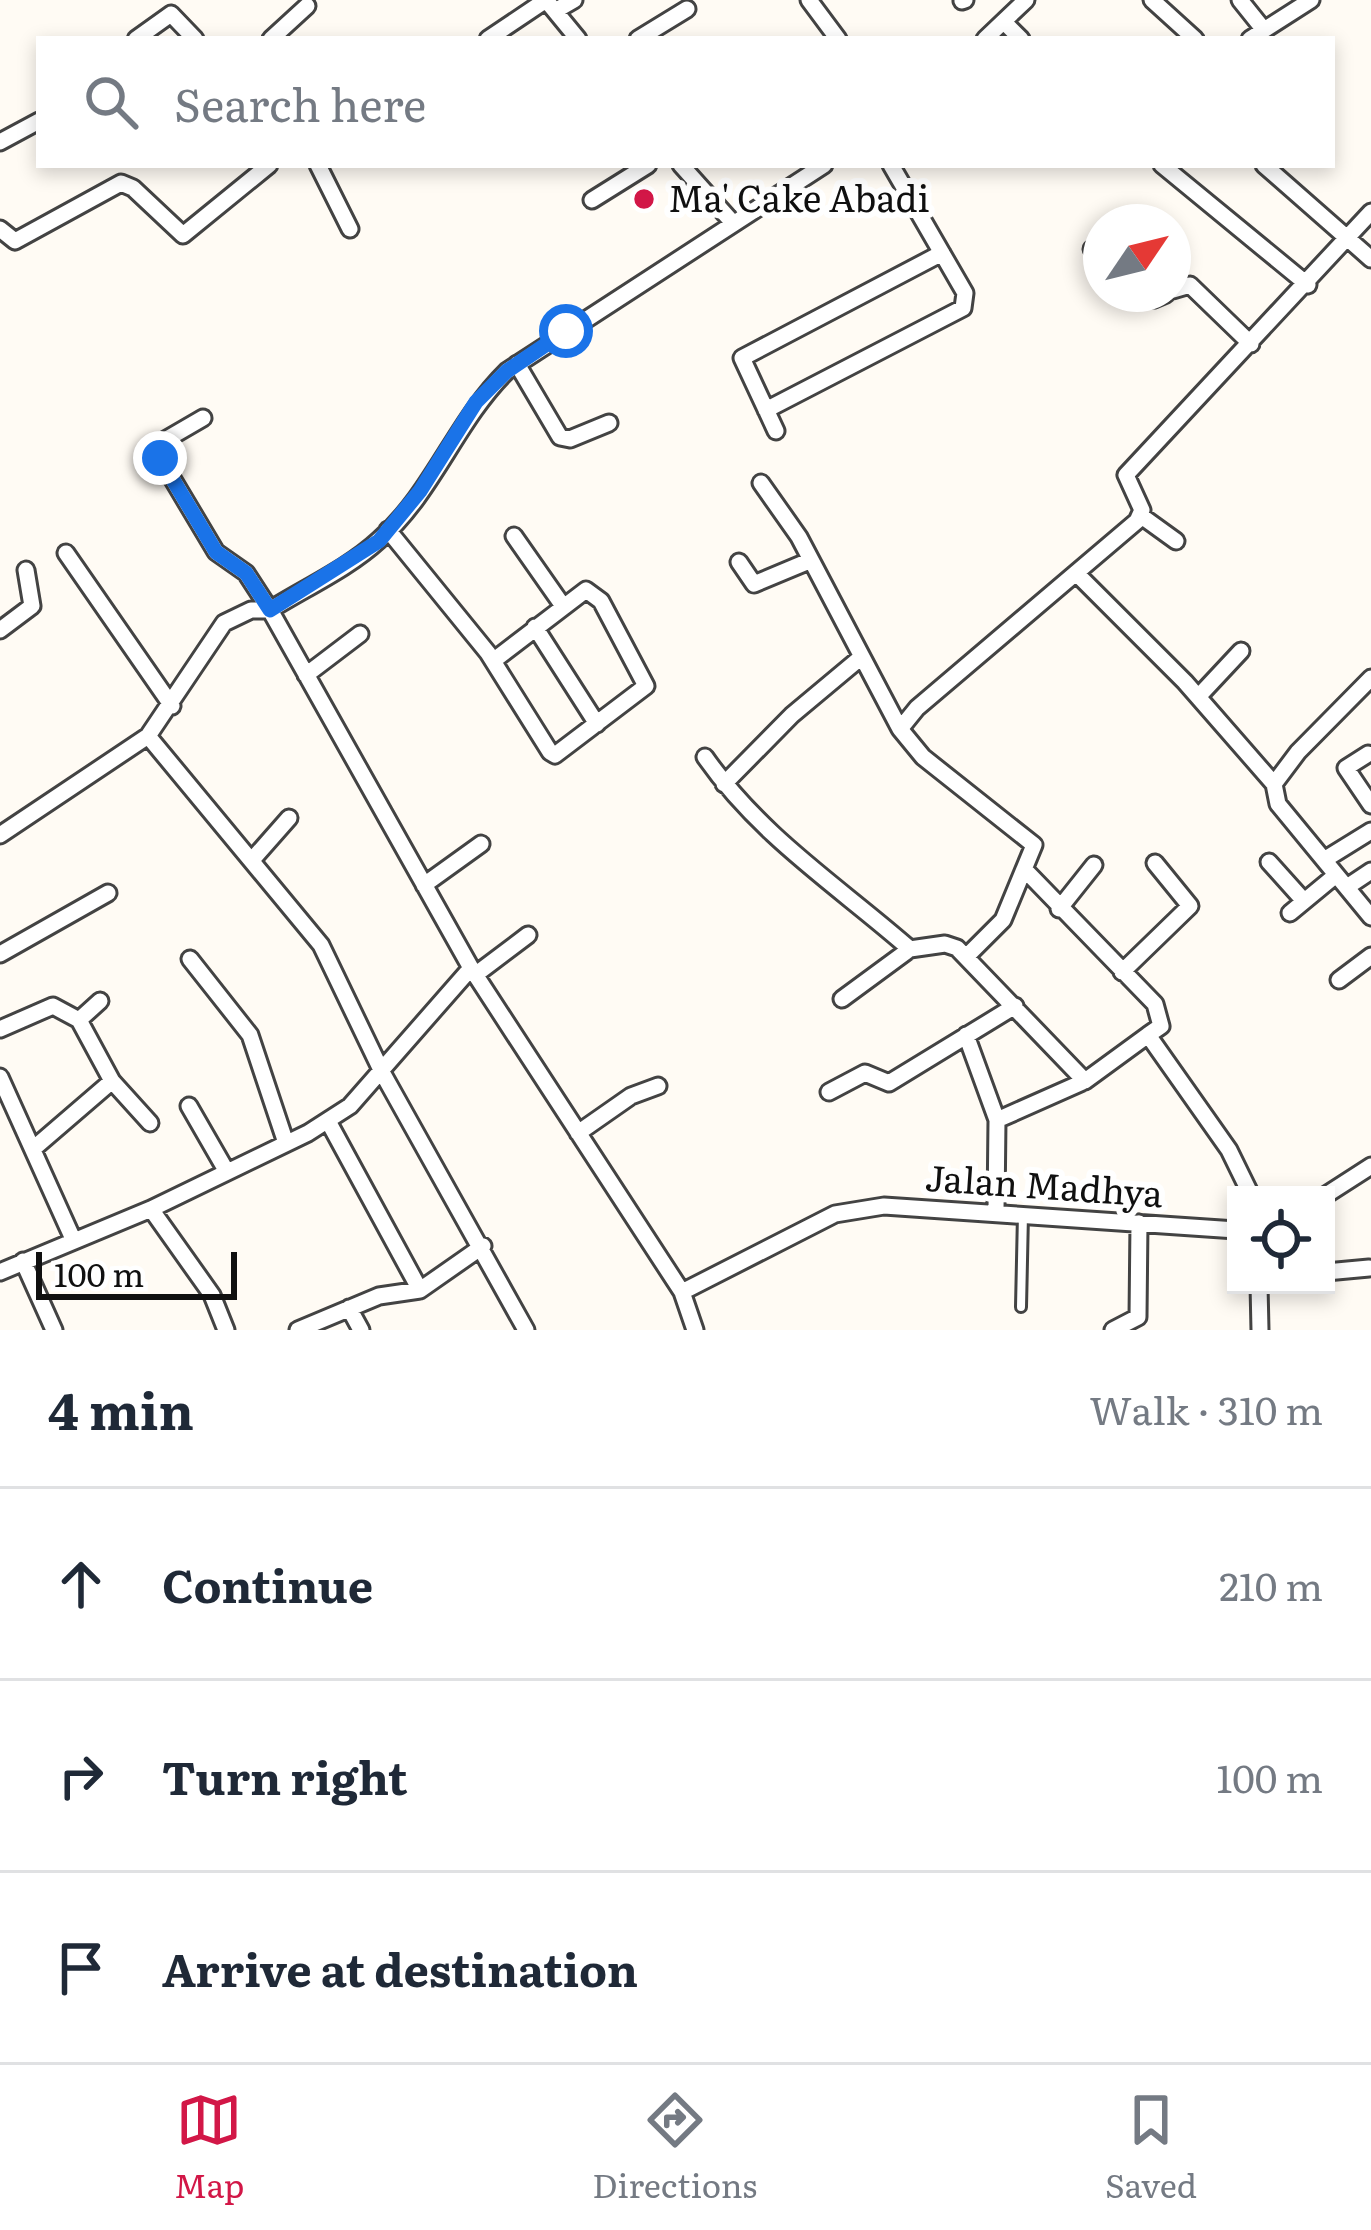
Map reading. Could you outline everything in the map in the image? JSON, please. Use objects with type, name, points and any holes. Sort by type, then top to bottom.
[{"type":"street","points":[[492,36],[546,0],[576,36]]},
{"type":"street","points":[[555,11],[574,0]]},
{"type":"street","points":[[809,0],[836,36]]},
{"type":"street","points":[[988,36],[1026,0]]},
{"type":"street","points":[[1152,0],[1192,36]]},
{"type":"street","points":[[1240,0],[1257,34],[1311,0]]},
{"type":"street","points":[[274,36],[307,5]]},
{"type":"street","points":[[643,36],[687,9]]},
{"type":"street","points":[[139,36],[165,14],[191,36]]},
{"type":"street","points":[[1004,22],[1018,36]]},
{"type":"street","points":[[0,142],[36,123]]},
{"type":"street","points":[[0,229],[15,241],[121,183],[133,188],[182,235],[264,168]]},
{"type":"street","points":[[319,168],[350,229]]},
{"type":"street","points":[[592,200],[643,168]]},
{"type":"street","points":[[684,168],[733,224]]},
{"type":"street","points":[[0,835],[148,736],[224,623],[251,610],[270,610],[388,530],[420,491],[476,402],[517,364],[819,168]]},
{"type":"street","points":[[766,410],[963,308],[965,293],[893,168]]},
{"type":"street","points":[[1166,168],[1308,285]]},
{"type":"street","points":[[1267,168],[1371,259]]},
{"type":"street","points":[[1176,541],[1140,515],[1126,475],[1131,464],[1308,285],[1371,212]]},
{"type":"street","points":[[776,431],[742,358],[943,254]]},
{"type":"street","points":[[1191,286],[1251,344]]},
{"type":"street","points":[[517,364],[560,437],[570,440],[609,423]]},
{"type":"street","points":[[203,418],[160,443],[160,458],[216,552],[246,573],[270,610],[473,972],[682,1292],[694,1330]]},
{"type":"street","points":[[760,483],[809,561],[900,729],[922,757],[1034,845],[1003,920],[966,957]]},
{"type":"street","points":[[900,729],[917,708],[1078,575],[1140,515]]},
{"type":"street","points":[[388,530],[493,661],[555,755],[637,698],[646,686],[591,591],[583,591],[493,661]]},
{"type":"street","points":[[514,536],[563,606]]},
{"type":"street","points":[[66,553],[172,706]]},
{"type":"street","points":[[740,562],[754,584],[809,561]]},
{"type":"street","points":[[0,630],[32,606],[26,571]]},
{"type":"street","points":[[1078,575],[1198,697],[1274,784],[1278,804],[1371,917]]},
{"type":"street","points":[[535,627],[597,724]]},
{"type":"street","points":[[306,675],[360,634]]},
{"type":"street","points":[[1198,697],[1240,651]]},
{"type":"street","points":[[724,784],[791,715],[859,659]]},
{"type":"street","points":[[1274,784],[1298,752],[1371,678]]},
{"type":"street","points":[[148,736],[321,945],[383,1074],[526,1330]]},
{"type":"street","points":[[1368,754],[1346,768],[1371,805]]},
{"type":"street","points":[[705,757],[724,784],[795,857],[910,949]]},
{"type":"street","points":[[252,860],[289,818]]},
{"type":"street","points":[[1324,860],[1371,831]]},
{"type":"street","points":[[424,885],[481,844]]},
{"type":"street","points":[[1269,862],[1304,901]]},
{"type":"street","points":[[1122,972],[1190,906],[1155,863]]},
{"type":"street","points":[[1059,909],[1094,865]]},
{"type":"street","points":[[997,1120],[1085,1081],[1161,1026],[1161,1013],[1026,871]]},
{"type":"street","points":[[1290,913],[1342,881],[1371,871]]},
{"type":"street","points":[[0,954],[108,893]]},
{"type":"street","points":[[0,1272],[151,1209],[328,1121],[383,1074],[473,972],[528,935]]},
{"type":"street","points":[[842,999],[910,949],[945,944],[966,957],[1085,1081]]},
{"type":"street","points":[[1339,980],[1371,956]]},
{"type":"street","points":[[190,959],[250,1035],[286,1143]]},
{"type":"street","points":[[79,1020],[100,1000]]},
{"type":"street","points":[[0,1029],[53,1006],[79,1020],[112,1081],[150,1123]]},
{"type":"street","points":[[829,1092],[865,1072],[889,1083],[1015,1006]]},
{"type":"street","points":[[965,1035],[997,1120],[996,1210]]},
{"type":"street","points":[[1148,1035],[1229,1150],[1247,1186]]},
{"type":"street","points":[[0,1077],[73,1239]]},
{"type":"street","points":[[33,1149],[112,1081]]},
{"type":"street","points":[[578,1133],[631,1096],[658,1086]]},
{"type":"street","points":[[189,1106],[227,1172]]},
{"type":"street","points":[[328,1121],[420,1290]]},
{"type":"street","points":[[1335,1189],[1371,1166]]},
{"type":"street","name":"Jalan Madhya","points":[[682,1292],[842,1213],[884,1206],[996,1210],[1227,1229]]},
{"type":"street","points":[[151,1209],[212,1295],[226,1330]]},
{"type":"street","points":[[1113,1330],[1138,1317],[1139,1223]]},
{"type":"street","points":[[298,1330],[379,1296],[420,1290],[483,1246]]},
{"type":"street","points":[[23,1261],[54,1330]]},
{"type":"street","points":[[1335,1271],[1369,1268]]},
{"type":"street","points":[[1259,1294],[1260,1330]]},
{"type":"street","points":[[349,1308],[361,1330]]},
{"type":"lane","points":[[1021,1306],[1023,1213]]},
{"type":"place","name":"Ma' Cake Abadi","points":[[644,199]]},
{"type":"route","points":[[160,458],[216,552],[246,573],[270,610],[379,541],[420,491],[476,402],[507,371],[566,331]]}]
